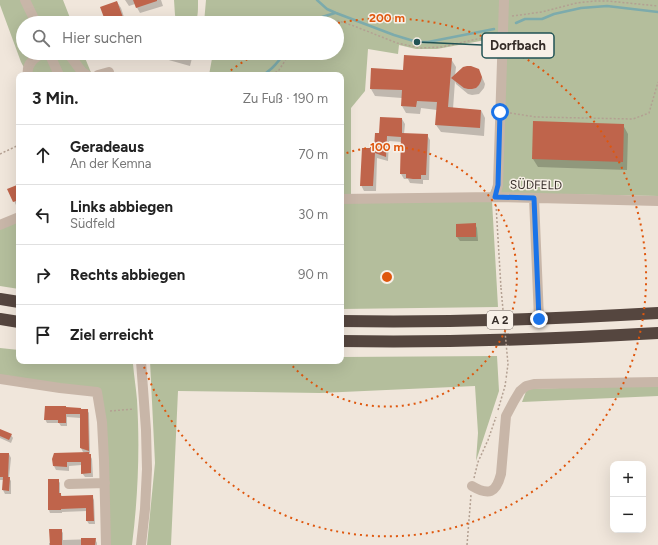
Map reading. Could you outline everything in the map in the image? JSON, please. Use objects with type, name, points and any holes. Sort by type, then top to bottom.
[{"type":"highway","points":[[0,299],[16,302]]},
{"type":"highway","name":"A 2","points":[[344,321],[399,322],[539,319],[658,313]]},
{"type":"highway","points":[[0,319],[16,322]]},
{"type":"highway","name":"A 2","points":[[344,341],[447,341],[563,338],[658,333]]},
{"type":"street","points":[[25,0],[33,16]]},
{"type":"street","points":[[495,197],[498,185],[504,0]]},
{"type":"street","points":[[28,72],[27,69],[33,60]]},
{"type":"street","points":[[52,60],[58,72]]},
{"type":"street","points":[[73,60],[82,72]]},
{"type":"street","name":"SÜDFELD","points":[[344,199],[495,197],[658,200]]},
{"type":"street","points":[[534,198],[539,319]]},
{"type":"street","points":[[0,225],[16,218]]},
{"type":"street","points":[[141,364],[146,430],[147,470],[141,545]]},
{"type":"street","points":[[0,379],[97,392],[102,422],[106,545]]},
{"type":"street","points":[[472,486],[480,491],[488,492],[495,489],[499,484],[506,416],[520,391],[526,386],[534,384],[658,382]]},
{"type":"street","points":[[69,484],[105,483]]},
{"type":"path","points":[[514,16],[542,12],[577,3],[594,1],[616,1],[658,6]]},
{"type":"path","points":[[344,23],[397,43],[420,48],[442,47],[477,39],[497,37]]},
{"type":"path","points":[[276,72],[285,60]]},
{"type":"path","points":[[500,112],[536,117],[633,119],[649,113],[658,82]]},
{"type":"path","points":[[0,154],[16,147]]},
{"type":"path","points":[[467,545],[472,486],[478,462],[488,440],[505,386],[508,364],[495,197]]},
{"type":"path","points":[[109,411],[137,409]]},
{"type":"green space","points":[[0,0],[63,0],[69,16],[16,16],[16,48],[0,5]]},
{"type":"green space","points":[[174,0],[198,0],[197,16],[175,15]]},
{"type":"green space","points":[[206,0],[658,0],[658,196],[490,193],[496,179],[502,37],[437,49],[416,49],[399,45],[398,54],[368,49],[365,91],[351,108],[351,198],[344,198],[344,72],[210,72],[212,60],[344,60],[344,16],[205,16]]},
{"type":"green space","points":[[20,60],[86,60],[91,72],[26,72]]},
{"type":"green space","points":[[492,201],[498,307],[344,309],[344,202]]},
{"type":"green space","points":[[16,220],[16,289],[0,286],[0,227]]},
{"type":"green space","points":[[0,348],[16,350],[16,364],[133,364],[138,418],[138,455],[136,509],[132,545],[106,545],[97,392],[0,379]]},
{"type":"green space","points":[[497,356],[499,391],[476,461],[478,433],[475,386],[320,393],[178,391],[171,545],[147,545],[155,463],[150,364],[344,364],[344,357]]},
{"type":"green space","points":[[658,385],[658,396],[522,402],[527,389]]},
{"type":"building","points":[[133,0],[157,0],[157,1],[136,8]]},
{"type":"building","points":[[117,1],[122,16],[103,16],[100,7]]},
{"type":"building","points":[[404,55],[452,58],[448,107],[481,110],[480,128],[435,125],[437,102],[417,101],[416,107],[401,106],[402,90],[370,89],[371,68],[403,70]]},
{"type":"building","points":[[467,66],[479,69],[482,77],[476,88],[464,88],[451,78],[463,67]]},
{"type":"building","points":[[380,117],[402,118],[402,133],[428,134],[426,175],[421,175],[421,179],[406,178],[406,174],[400,174],[401,137],[387,136],[386,157],[375,153],[373,186],[360,186],[362,148],[374,148],[375,133],[379,133]]},
{"type":"building","points":[[533,121],[624,124],[623,162],[532,159]]},
{"type":"building","points":[[16,185],[16,201],[13,202],[7,189]]},
{"type":"building","points":[[476,223],[476,237],[456,237],[456,224]]},
{"type":"building","points":[[45,406],[66,406],[88,409],[89,451],[80,448],[80,414],[66,414],[66,423],[58,423],[58,420],[44,420]]},
{"type":"building","points":[[0,429],[12,434],[9,440],[0,436]]},
{"type":"building","points":[[89,452],[89,454],[91,454],[91,473],[81,474],[81,462],[67,462],[67,467],[53,466],[52,459],[54,453]]},
{"type":"building","points":[[0,453],[9,453],[9,491],[2,490],[3,477],[0,477]]},
{"type":"building","points":[[48,479],[59,479],[59,493],[61,493],[61,496],[93,495],[94,521],[86,521],[86,508],[48,510]]},
{"type":"building","points":[[49,529],[62,529],[62,545],[50,545]]},
{"type":"building","points":[[81,538],[96,538],[95,545],[81,545]]},
{"type":"waterway","points":[[317,0],[327,9],[344,16]]},
{"type":"waterway","points":[[516,23],[525,19],[542,19],[554,14],[581,8],[607,6],[658,12]]},
{"type":"waterway","points":[[325,16],[335,13]]},
{"type":"waterway","points":[[344,16],[417,42],[428,42],[494,29]]},
{"type":"waterway","points":[[267,72],[279,60]]},
{"type":"place","name":"Dorfbach","points":[[417,42]]},
{"type":"route","points":[[500,112],[498,185],[495,197],[534,198],[539,319]]}]
